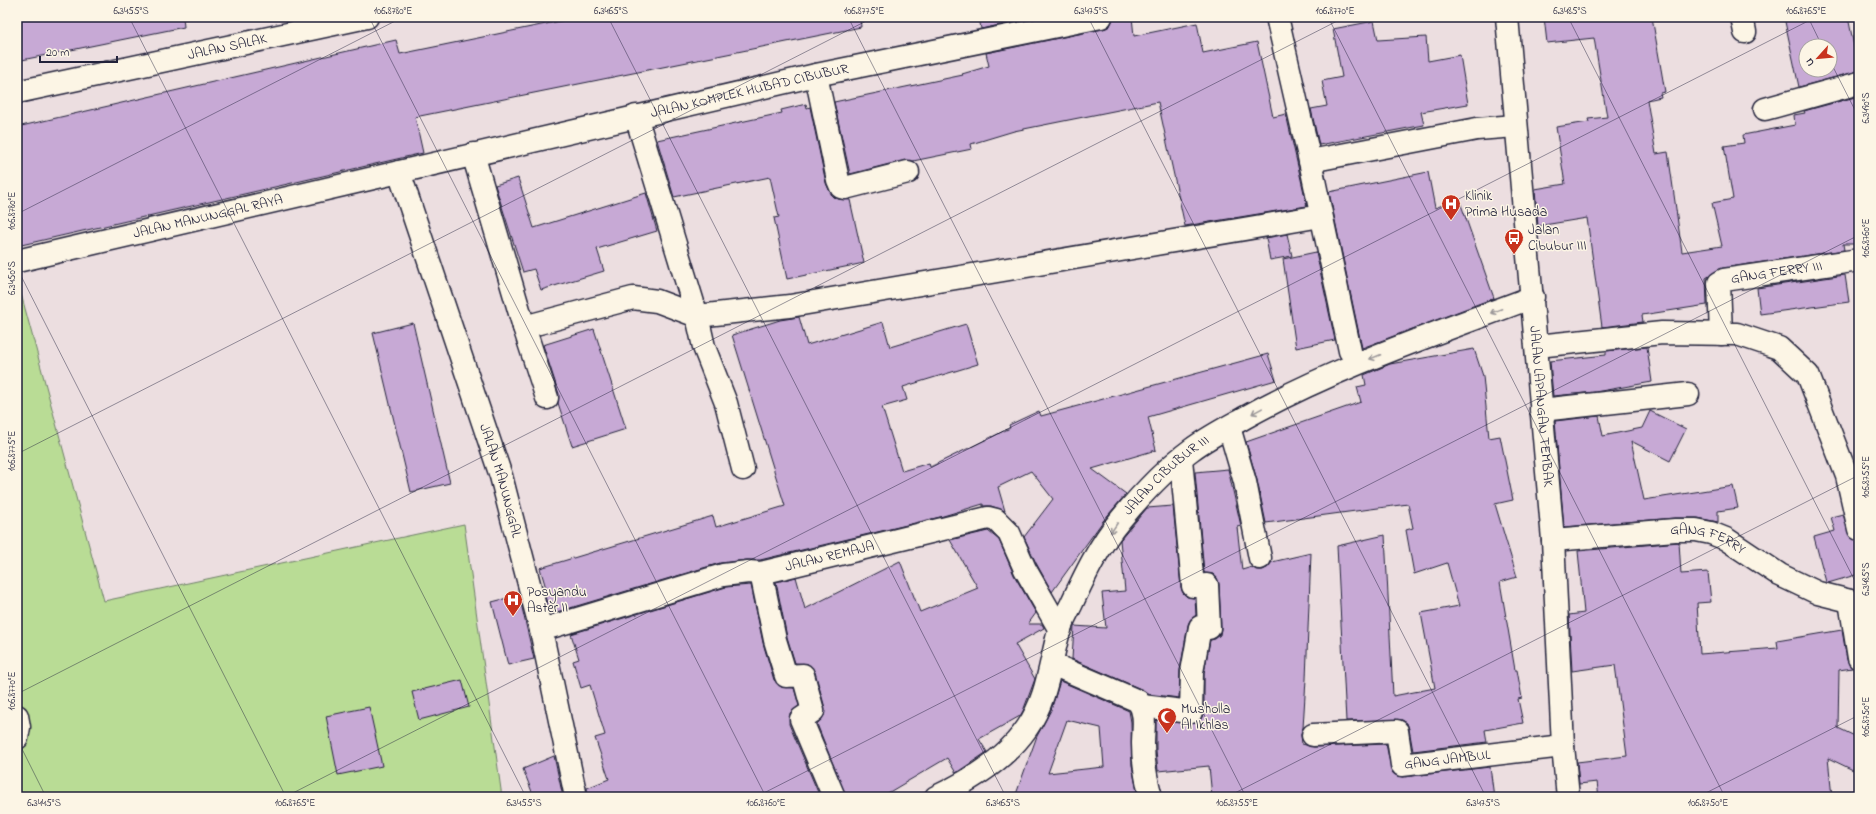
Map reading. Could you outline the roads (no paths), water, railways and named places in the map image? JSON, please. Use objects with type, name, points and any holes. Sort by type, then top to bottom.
[{"type":"street","name":"JALAN SALAK","points":[[17,92],[367,17]]},
{"type":"street","name":"JALAN KOMPLEK HUBAD CIBUBUR","points":[[399,172],[816,75],[1101,17]]},
{"type":"street","points":[[1277,17],[1310,161],[1350,351]]},
{"type":"street","name":"JALAN LAPANGAN TEMBAK","points":[[1507,17],[1533,297],[1541,410],[1553,540],[1563,746],[1568,797]]},
{"type":"street","points":[[816,75],[838,180],[841,187],[845,188],[908,172]]},
{"type":"street","points":[[1765,109],[1859,83]]},
{"type":"street","points":[[636,116],[697,316],[704,347],[726,403],[743,469]]},
{"type":"street","points":[[1310,161],[1477,129],[1516,126]]},
{"type":"street","points":[[473,154],[524,327],[547,398]]},
{"type":"street","name":"JALAN MANUNGGAL RAYA","points":[[17,261],[399,172]]},
{"type":"street","name":"JALAN MANUNGGAL","points":[[399,172],[502,476],[540,630],[576,797]]},
{"type":"street","points":[[524,327],[633,298],[657,301],[697,316],[790,306],[1322,216]]},
{"type":"street","name":"GANG FERRY III","points":[[1721,334],[1719,283],[1724,280],[1859,260]]},
{"type":"street","name":"JALAN CIBUBUR III","points":[[936,797],[951,790],[991,765],[1014,744],[1028,728],[1039,706],[1052,664],[1060,630],[1088,567],[1119,521],[1154,482],[1190,450],[1229,427],[1311,383],[1533,297]]},
{"type":"street","points":[[1537,346],[1662,333],[1737,334],[1779,348],[1808,375],[1847,476],[1859,528]]},
{"type":"street","points":[[1541,410],[1688,394]]},
{"type":"street","points":[[1229,427],[1245,482],[1260,558]]},
{"type":"street","points":[[1142,706],[1191,712],[1192,672],[1200,627],[1209,628],[1207,585],[1193,586],[1181,459]]},
{"type":"street","name":"JALAN REMAJA","points":[[540,630],[723,575],[760,572],[988,518],[996,520],[1008,533],[1025,569],[1060,630]]},
{"type":"street","name":"GANG FERRY","points":[[1553,540],[1696,530],[1711,533],[1726,539],[1780,575],[1818,593],[1855,599]]},
{"type":"street","points":[[760,572],[775,640],[786,676],[803,675],[813,711],[801,719],[834,797]]},
{"type":"street","points":[[1855,599],[1859,658]]},
{"type":"street","points":[[1052,664],[1138,701],[1142,706],[1144,713],[1143,743],[1146,778],[1151,797]]},
{"type":"street","points":[[17,716],[19,727],[17,738]]},
{"type":"street","name":"GANG JAMBUL","points":[[1313,735],[1397,731],[1402,765],[1563,746]]},
{"type":"place","name":"Klinik Prima Husada","points":[[1451,221]]},
{"type":"place","name":"Jalan Cibubur III","points":[[1514,255]]},
{"type":"place","name":"Posyandu Aster II","points":[[513,617]]},
{"type":"place","name":"Musholla Al Ikhlas","points":[[1167,734]]}]
